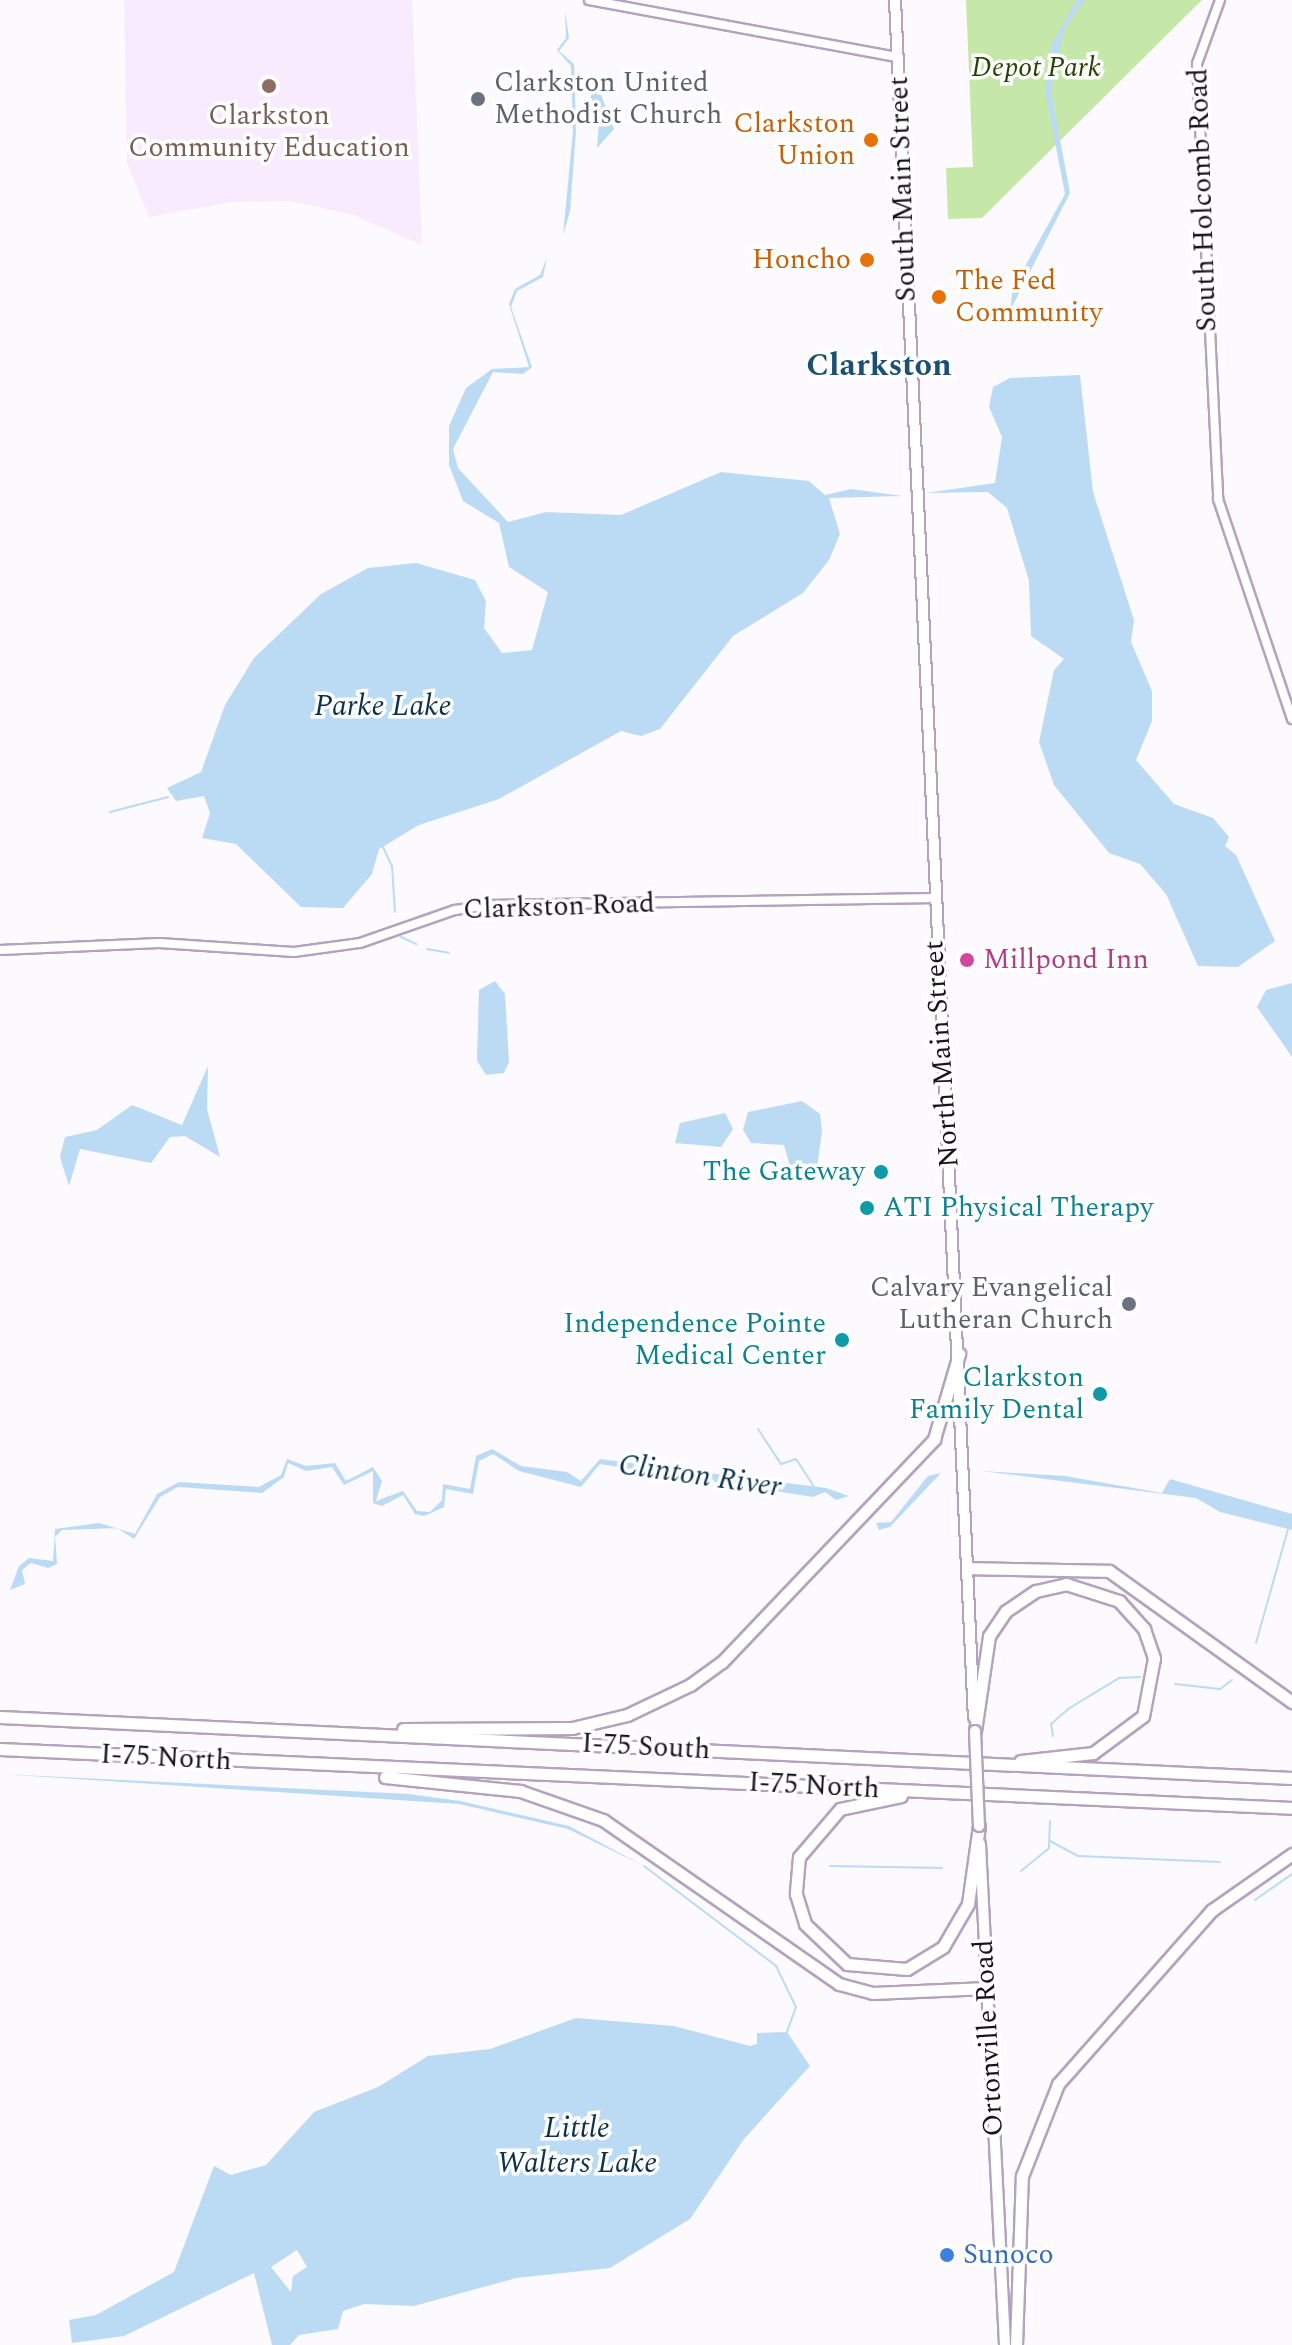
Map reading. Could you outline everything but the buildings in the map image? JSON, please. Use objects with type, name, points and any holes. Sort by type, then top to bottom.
[{"type":"highway","points":[[322,1732],[572,1728],[627,1715],[690,1685],[722,1662],[934,1439],[959,1354]]},
{"type":"highway","points":[[968,1568],[1087,1565],[1109,1571],[1292,1702]]},
{"type":"highway","points":[[975,1731],[989,1636],[1021,1599],[1050,1586],[1096,1588],[1144,1629],[1155,1677],[1148,1705],[1126,1735],[1081,1757],[998,1765]]},
{"type":"highway","name":"I-75 South","points":[[0,1717],[1292,1778]]},
{"type":"highway","name":"I-75 North","points":[[0,1749],[354,1769],[1292,1808]]},
{"type":"highway","points":[[354,1769],[520,1791],[603,1820],[839,1984],[873,1993],[987,1988]]},
{"type":"highway","points":[[937,1793],[855,1802],[808,1839],[795,1877],[799,1908],[813,1938],[835,1957],[862,1969],[896,1970],[943,1947],[968,1904],[979,1826]]},
{"type":"highway","points":[[1016,2345],[1022,2176],[1058,2084],[1212,1910],[1292,1854]]},
{"type":"main road","name":"South Main Street","points":[[895,0],[910,378]]},
{"type":"main road","name":"North Main Street","points":[[910,378],[932,898],[959,1354],[975,1731]]},
{"type":"main road","name":"Ortonville Road","points":[[975,1731],[1005,2345]]},
{"type":"street","points":[[589,0],[897,57]]},
{"type":"street","name":"South Holcomb Road","points":[[1220,0],[1198,47],[1209,354],[1218,499],[1292,719]]},
{"type":"street","name":"Clarkston Road","points":[[0,950],[159,943],[294,952],[360,943],[455,910],[492,905],[932,898]]},
{"type":"shaded area","name":"Clarkston Community Education","points":[[124,0],[412,0],[422,245],[353,215],[290,201],[231,202],[149,217],[127,163]]},
{"type":"green space","name":"Depot Park","points":[[966,0],[1202,0],[982,218],[948,219],[946,168],[973,167]]},
{"type":"water","points":[[1077,0],[1085,0],[1064,30],[1051,91],[1070,193],[1010,311],[1013,288],[1065,194],[1045,91],[1052,43]]},
{"type":"water","points":[[565,10],[569,38],[559,51],[574,64],[576,131],[570,211],[563,235],[573,131],[571,66],[557,50],[566,38]]},
{"type":"water","points":[[593,92],[600,92],[614,129],[597,148],[599,122],[586,107]]},
{"type":"water","name":"Parke Lake","points":[[547,257],[543,277],[517,291],[511,307],[532,367],[523,374],[493,372],[453,449],[458,468],[508,522],[546,512],[621,515],[721,472],[809,481],[825,495],[851,489],[902,496],[829,498],[840,534],[829,560],[803,593],[733,636],[660,729],[641,736],[621,731],[499,799],[419,825],[379,849],[372,874],[343,908],[301,907],[236,844],[202,838],[210,813],[204,796],[176,801],[167,788],[201,772],[225,705],[254,658],[321,594],[368,568],[416,563],[475,580],[486,601],[484,628],[502,653],[532,650],[548,592],[509,567],[499,523],[463,501],[449,465],[449,426],[466,388],[492,369],[529,367],[509,304],[515,289],[540,275]]},
{"type":"water","points":[[1080,375],[1093,492],[1134,620],[1131,642],[1152,691],[1152,721],[1136,760],[1174,804],[1213,818],[1229,837],[1225,846],[1236,855],[1275,941],[1238,967],[1198,966],[1166,894],[1140,864],[1109,853],[1054,785],[1039,742],[1054,670],[1064,659],[1031,636],[1029,581],[1007,508],[988,492],[926,493],[995,483],[1002,437],[989,407],[993,387],[1010,378]]},
{"type":"water","points":[[495,981],[505,994],[509,1062],[504,1073],[486,1075],[477,1061],[479,990]]},
{"type":"water","points":[[1292,983],[1292,1057],[1257,1007],[1266,990]]},
{"type":"water","points":[[208,1066],[207,1109],[220,1157],[185,1136],[170,1137],[151,1163],[80,1149],[69,1186],[60,1157],[65,1137],[97,1130],[132,1105],[182,1125]]},
{"type":"water","points":[[802,1101],[820,1114],[822,1131],[817,1168],[804,1175],[791,1170],[784,1145],[751,1143],[743,1130],[748,1112]]},
{"type":"water","points":[[725,1113],[733,1129],[721,1147],[675,1143],[680,1123]]},
{"type":"water","name":"Clinton River","points":[[492,1449],[521,1466],[567,1472],[581,1481],[600,1459],[826,1488],[849,1496],[836,1500],[825,1492],[813,1497],[600,1464],[581,1487],[519,1471],[493,1454],[479,1461],[473,1494],[446,1489],[444,1507],[424,1516],[415,1514],[403,1495],[382,1506],[373,1503],[373,1471],[344,1485],[332,1467],[306,1471],[288,1463],[284,1477],[262,1493],[178,1487],[160,1497],[134,1539],[118,1529],[135,1534],[157,1494],[179,1482],[259,1487],[281,1475],[287,1459],[306,1466],[335,1463],[346,1481],[373,1467],[382,1481],[376,1501],[403,1491],[417,1511],[430,1512],[442,1500],[443,1484],[470,1489],[476,1456]]},
{"type":"water","points":[[982,1471],[1065,1476],[1162,1493],[1170,1479],[1292,1514],[1292,1530],[1220,1512],[1196,1498]]},
{"type":"water","points":[[941,1473],[890,1527],[879,1530],[876,1523],[891,1522],[928,1476]]},
{"type":"water","points":[[99,1523],[116,1528],[62,1530],[55,1537],[57,1564],[48,1568],[31,1563],[22,1570],[25,1584],[10,1590],[19,1566],[29,1558],[53,1561],[55,1529]]},
{"type":"water","points":[[0,1774],[409,1794],[460,1801],[569,1826],[644,1866],[568,1829],[459,1804]]},
{"type":"water","name":"Little Walters Lake","points":[[576,2018],[674,2026],[750,2046],[757,2044],[757,2033],[787,2032],[810,2066],[744,2139],[690,2219],[610,2268],[516,2278],[414,2306],[364,2304],[343,2311],[338,2329],[299,2335],[290,2345],[272,2345],[254,2273],[124,2336],[72,2343],[69,2320],[96,2315],[174,2272],[214,2166],[231,2175],[266,2165],[314,2112],[378,2087],[428,2056],[490,2049]],"holes":[[[297,2250],[307,2267],[293,2276],[291,2292],[271,2267]]]},
{"type":"waterway","points":[[110,812],[168,797]]},
{"type":"waterway","points":[[383,847],[392,866],[395,912]]},
{"type":"waterway","points":[[401,937],[416,944]]},
{"type":"waterway","points":[[427,949],[449,953]]},
{"type":"waterway","name":"Clinton River","points":[[758,1429],[781,1464],[796,1459],[816,1490]]},
{"type":"waterway","points":[[1256,1643],[1288,1529]]},
{"type":"waterway","points":[[1053,1736],[1051,1724],[1068,1709],[1119,1678],[1140,1677]]},
{"type":"waterway","points":[[1175,1684],[1220,1689],[1232,1680]]},
{"type":"waterway","points":[[1021,1871],[1049,1848],[1050,1821]]},
{"type":"waterway","points":[[1050,1841],[1078,1856],[1220,1862]]},
{"type":"waterway","points":[[644,1866],[776,1966],[796,2007],[787,2032]]},
{"type":"waterway","points":[[830,1866],[942,1868]]},
{"type":"waterway","points":[[1255,1900],[1292,1874]]},
{"type":"place","name":"Clarkston Community Education","points":[[269,86]]},
{"type":"place","name":"Clarkston United Methodist Church","points":[[478,99]]},
{"type":"place","name":"Clarkston Union","points":[[871,140]]},
{"type":"place","name":"Honcho","points":[[867,260]]},
{"type":"place","name":"The Fed Community","points":[[939,297]]},
{"type":"place","name":"Millpond Inn","points":[[967,960]]},
{"type":"place","name":"The Gateway","points":[[881,1172]]},
{"type":"place","name":"ATI Physical Therapy","points":[[867,1208]]},
{"type":"place","name":"Calvary Evangelical Lutheran Church","points":[[1129,1304]]},
{"type":"place","name":"Independence Pointe Medical Center","points":[[842,1340]]},
{"type":"place","name":"Clarkston Family Dental","points":[[1100,1394]]},
{"type":"place","name":"Sunoco","points":[[947,2255]]},
{"type":"district","name":"Clarkston","points":[[879,366]]}]
